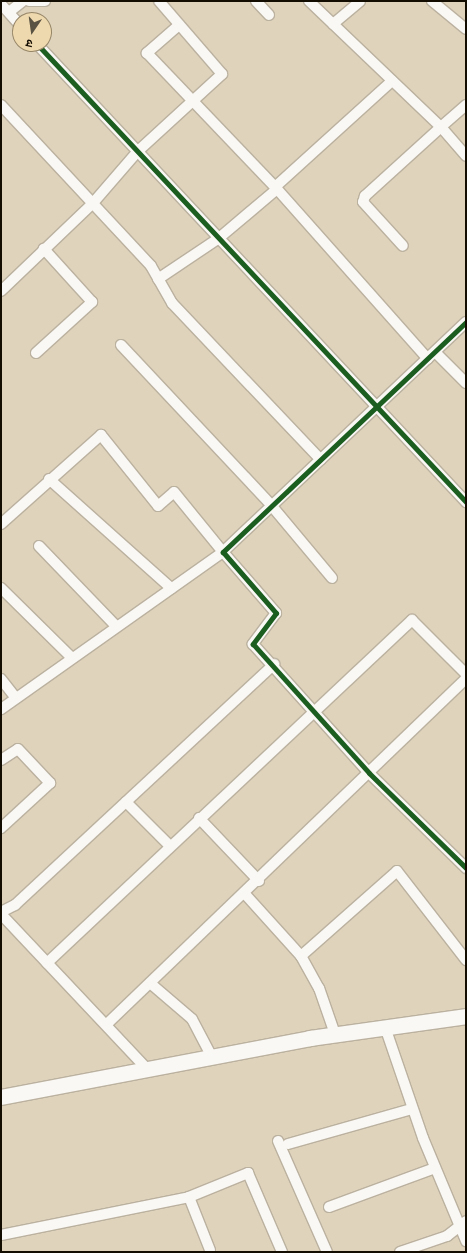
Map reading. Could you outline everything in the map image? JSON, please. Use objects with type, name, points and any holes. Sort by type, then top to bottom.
[{"type":"street","points":[[9,12],[23,1]]},
{"type":"street","points":[[29,1],[45,1]]},
{"type":"street","points":[[3,283],[44,249],[93,203],[138,151],[222,74],[159,1]]},
{"type":"street","points":[[256,1],[269,15]]},
{"type":"street","points":[[309,1],[441,127],[466,156]]},
{"type":"street","points":[[333,24],[360,1]]},
{"type":"street","points":[[432,1],[466,28]]},
{"type":"street","points":[[1,4],[12,16]]},
{"type":"street","points":[[179,25],[147,53],[191,102],[222,129],[432,355],[466,383]]},
{"type":"street","points":[[45,52],[376,408],[466,502]]},
{"type":"street","points":[[158,279],[219,238],[276,188],[392,80]]},
{"type":"street","points":[[1,105],[151,266],[172,303],[321,460]]},
{"type":"street","points":[[403,246],[363,202],[365,196],[466,105]]},
{"type":"street","points":[[36,353],[92,302],[44,249]]},
{"type":"street","points":[[1,709],[71,657],[223,552],[466,322]]},
{"type":"street","points":[[120,345],[272,506],[332,578]]},
{"type":"street","points":[[1,524],[49,479],[101,435],[158,506],[174,492],[223,552],[276,613],[253,644],[274,664],[313,711],[369,773],[466,868]]},
{"type":"street","points":[[49,479],[171,588]]},
{"type":"street","points":[[39,546],[116,626]]},
{"type":"street","points":[[1,588],[71,657]]},
{"type":"street","points":[[47,963],[313,711],[412,620],[466,674]]},
{"type":"street","points":[[148,1070],[107,1024],[47,963],[1,913],[15,905],[274,664]]},
{"type":"street","points":[[107,1024],[245,894],[466,678]]},
{"type":"street","points":[[1,679],[16,698]]},
{"type":"street","points":[[1,760],[18,749],[50,783],[1,828]]},
{"type":"street","points":[[126,802],[170,846]]},
{"type":"street","points":[[200,818],[258,881]]},
{"type":"street","points":[[302,956],[397,871],[466,960]]},
{"type":"street","points":[[245,894],[302,956],[319,988],[335,1034]]},
{"type":"street","points":[[150,983],[192,1019],[213,1059]]},
{"type":"street","points":[[1,1097],[213,1059],[335,1034],[466,1016]]},
{"type":"street","points":[[385,1027],[412,1108],[435,1168],[463,1223],[466,1241]]},
{"type":"street","points":[[288,1144],[412,1108]]},
{"type":"street","points":[[278,1141],[328,1252]]},
{"type":"street","points":[[329,1207],[435,1168]]},
{"type":"street","points":[[1,1235],[189,1197],[248,1173],[282,1252]]},
{"type":"street","points":[[189,1197],[209,1251]]},
{"type":"street","points":[[400,1252],[447,1236],[463,1223]]},
{"type":"cycle path","points":[[44,52],[466,502]]},
{"type":"cycle path","points":[[466,322],[223,552],[276,613],[253,644],[369,773],[466,868]]}]
